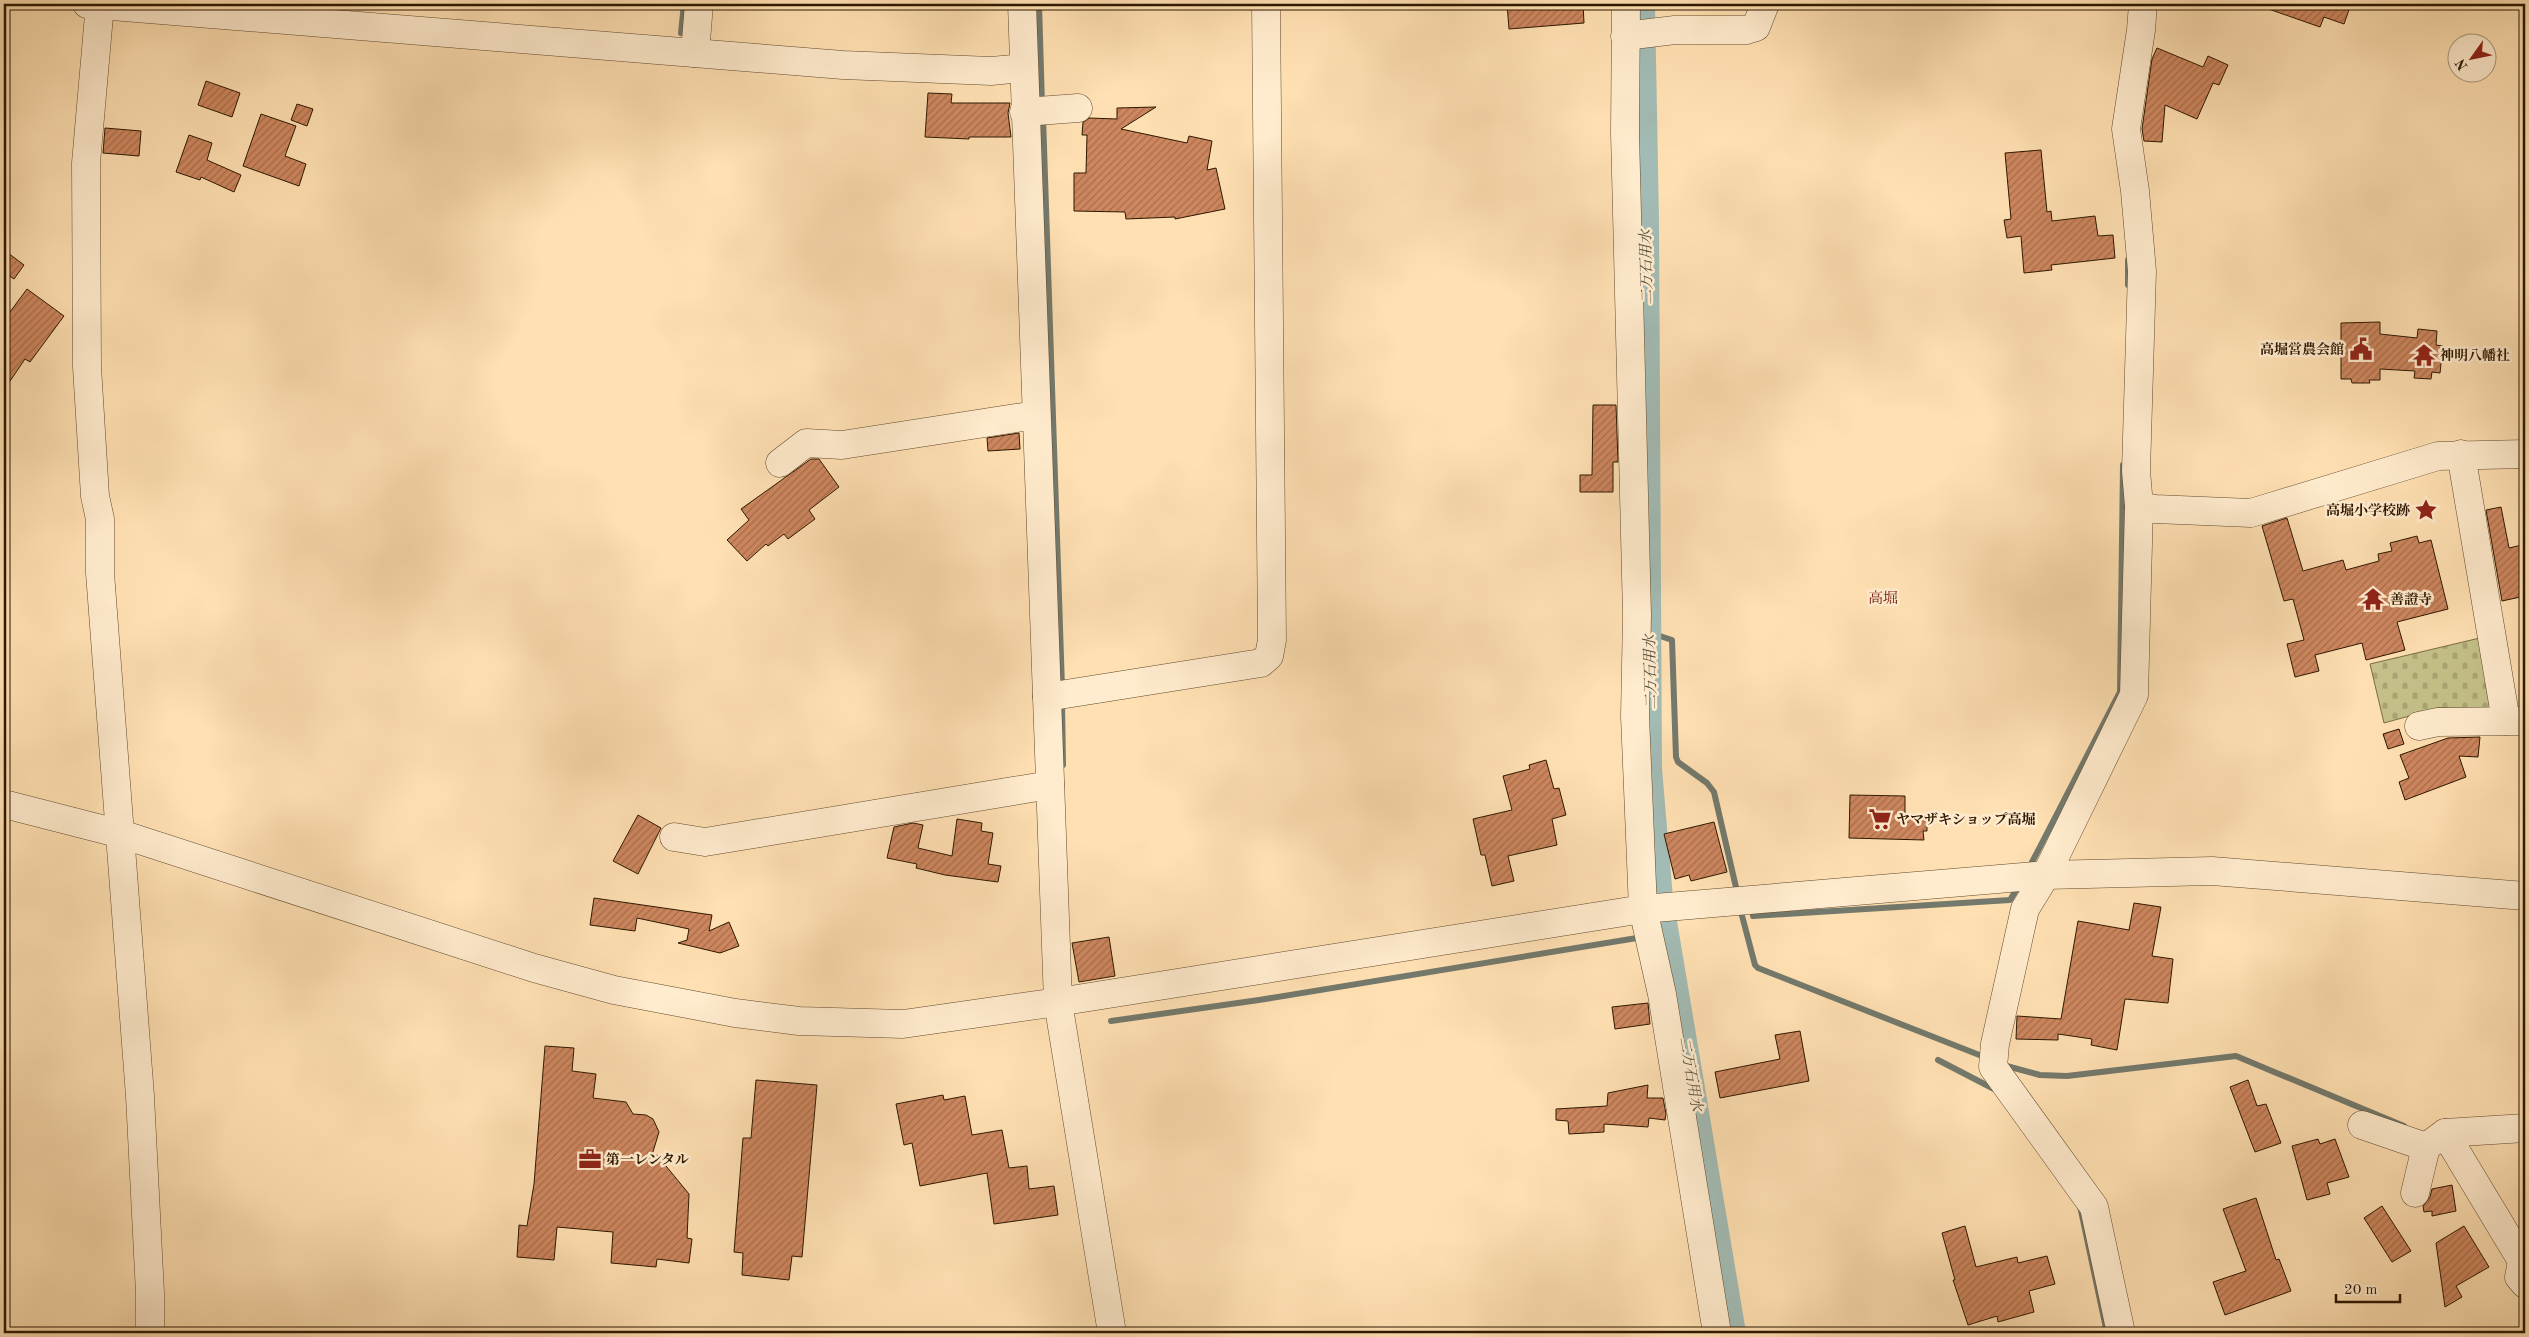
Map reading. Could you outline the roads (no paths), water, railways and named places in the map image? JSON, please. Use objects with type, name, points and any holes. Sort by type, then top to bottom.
[{"type":"street","points":[[150,1333],[145,1181],[121,834],[100,573],[100,518],[95,496],[87,367],[86,163],[96,4],[844,65],[991,71],[1023,68]]},
{"type":"street","points":[[696,53],[699,4]]},
{"type":"street","points":[[1022,4],[1024,112],[1058,1002],[1112,1333]]},
{"type":"street","points":[[1047,697],[1260,662],[1270,656],[1272,640],[1266,4]]},
{"type":"street","points":[[1626,4],[1625,134],[1637,615],[1635,716],[1643,909],[1662,994],[1717,1333]]},
{"type":"street","points":[[1625,36],[1675,30],[1746,30],[1756,27],[1765,4]]},
{"type":"street","points":[[2120,1333],[2094,1207],[1993,1068],[1994,1044],[2026,909],[2046,875],[2134,695],[2139,506],[2136,471],[2142,270],[2135,191],[2126,129],[2141,30],[2142,4]]},
{"type":"street","points":[[1024,112],[1078,108]]},
{"type":"street","points":[[780,462],[806,444],[842,445],[1036,415]]},
{"type":"street","points":[[2419,726],[2438,722],[2516,721],[2461,454]]},
{"type":"street","points":[[2139,506],[2155,509],[2251,513],[2438,456],[2525,454]]},
{"type":"street","points":[[674,837],[705,842],[1050,785]]},
{"type":"street","points":[[4,804],[121,834],[534,968],[614,990],[735,1013],[799,1021],[902,1024],[1058,1002],[1643,909],[2046,875],[2212,871],[2525,896]]},
{"type":"street","points":[[2362,1125],[2436,1140],[2525,1128]]},
{"type":"street","points":[[2415,1193],[2436,1140]]},
{"type":"street","points":[[2436,1140],[2522,1274]]},
{"type":"waterway","points":[[681,33],[684,4]]},
{"type":"waterway","points":[[1039,4],[1042,105]]},
{"type":"waterway","name":"二万石用水","points":[[1644,4],[1648,220],[1651,769],[1662,898],[1735,1333]]},
{"type":"waterway","points":[[1043,117],[1062,687]]},
{"type":"waterway","points":[[2128,260],[2128,285]]},
{"type":"waterway","points":[[2029,868],[2120,692],[2123,465]]},
{"type":"waterway","points":[[1651,633],[1672,640],[1676,757],[1678,762],[1707,783],[1714,792],[1738,896]]},
{"type":"waterway","points":[[1062,702],[1063,765]]},
{"type":"waterway","points":[[1753,916],[2010,900],[2019,885]]},
{"type":"waterway","points":[[1740,908],[1755,965],[1758,968],[1987,1058]]},
{"type":"waterway","points":[[1111,1021],[1259,1000],[1643,937]]},
{"type":"waterway","points":[[2003,1065],[2040,1075],[2067,1076],[2236,1056],[2404,1126]]},
{"type":"waterway","points":[[1938,1060],[1994,1089]]},
{"type":"waterway","points":[[2080,1206],[2107,1333]]},
{"type":"place","name":"高堀営農会館","points":[[2361,349]]},
{"type":"place","name":"神明八幡社","points":[[2424,355]]},
{"type":"place","name":"高堀小学校跡","points":[[2426,510]]},
{"type":"place","name":"善證寺","points":[[2373,599]]},
{"type":"place","name":"ヤマザキショップ高堀","points":[[1880,819]]},
{"type":"place","name":"第一レンタル","points":[[590,1159]]},
{"type":"district","name":"高堀","points":[[1883,598]]}]
